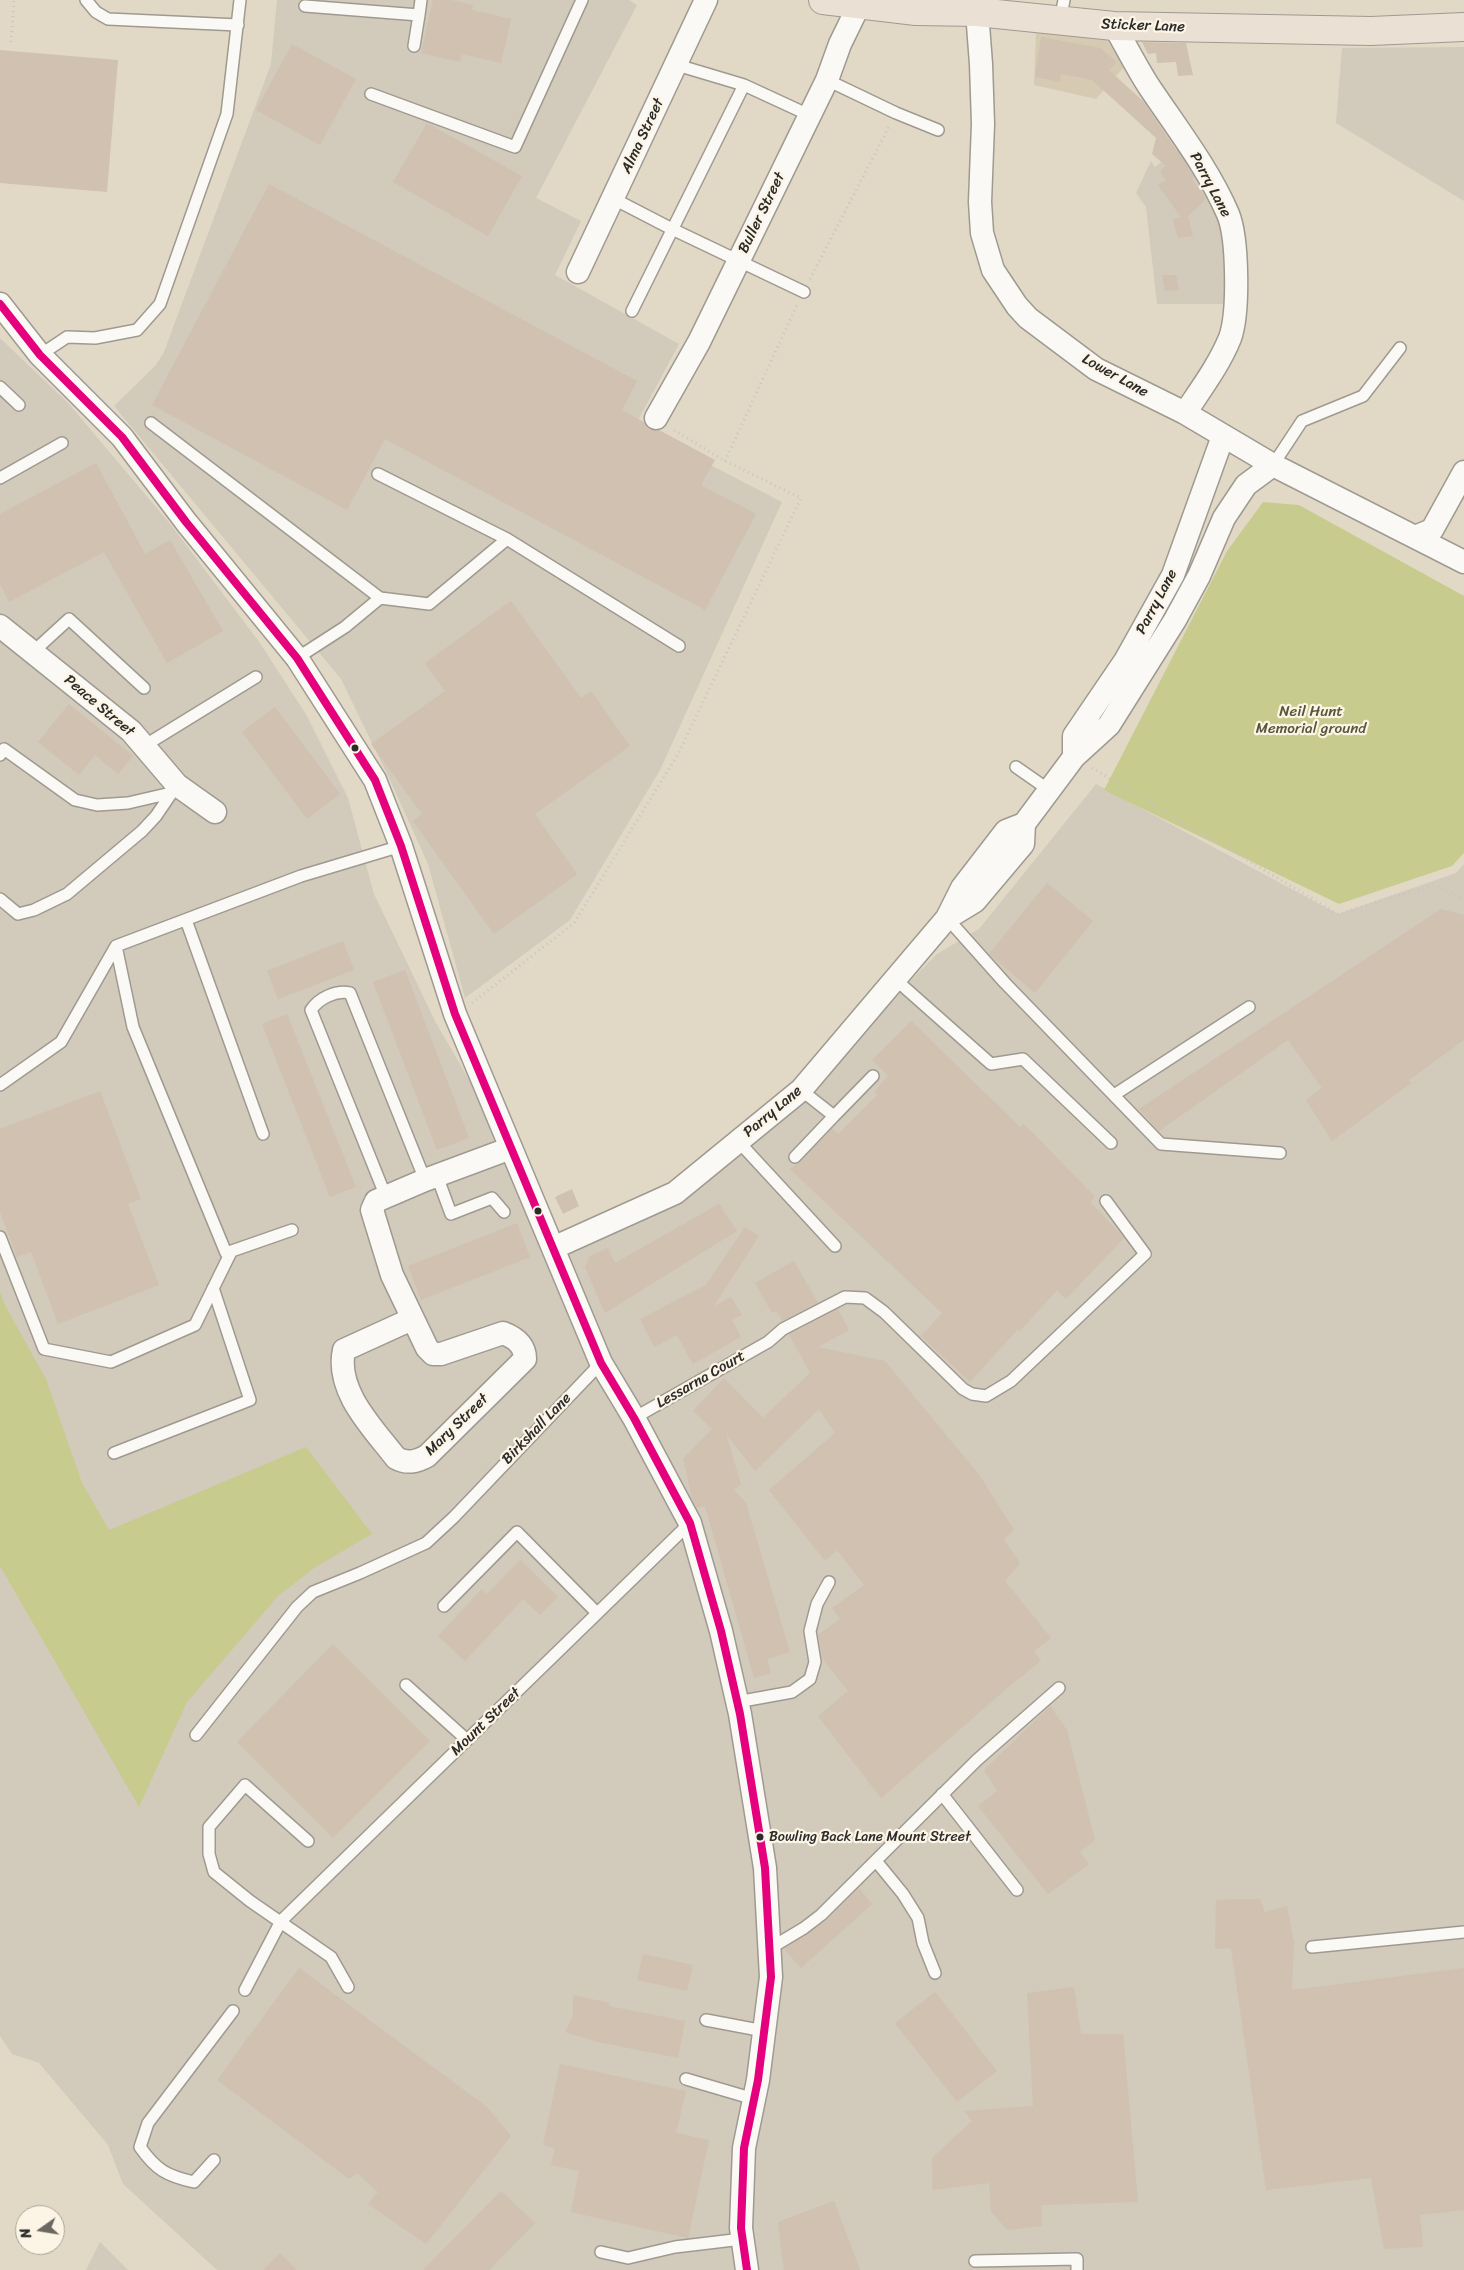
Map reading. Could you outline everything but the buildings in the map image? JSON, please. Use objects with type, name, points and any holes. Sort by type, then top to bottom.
[{"type":"highway","name":"Sticker Lane","points":[[823,0],[977,12],[1062,10],[1114,26],[1370,31],[1464,27]]},
{"type":"street","name":"Alma Street","points":[[578,272],[706,0]]},
{"type":"street","name":"Buller Street","points":[[656,418],[699,342],[827,80],[840,44],[860,3]]},
{"type":"street","name":"Lower Lane","points":[[977,12],[983,124],[980,202],[984,246],[993,270],[1017,306],[1028,318],[1096,369],[1186,413],[1273,465],[1464,562]]},
{"type":"street","name":"Parry Lane","points":[[1114,26],[1150,89],[1204,168],[1229,216],[1235,260],[1236,317],[1230,338],[1186,413]]},
{"type":"street","points":[[0,304],[40,355],[122,437],[186,522],[297,658],[375,780],[401,846],[455,1014],[601,1363],[634,1418],[690,1523],[721,1631],[737,1702],[753,1785],[765,1868],[771,1977],[754,2099],[744,2148],[740,2228],[747,2270]]},
{"type":"street","name":"Parry Lane","points":[[1074,757],[1074,736],[1125,660],[1173,575],[1224,436]]},
{"type":"street","name":"Parry Lane","points":[[553,1248],[675,1193],[801,1090],[947,918],[975,901],[1023,844],[1024,824],[1074,757],[1109,724],[1146,668],[1199,576],[1224,518],[1246,485],[1273,465]]},
{"type":"street","points":[[1416,537],[1432,530],[1464,472]]},
{"type":"street","name":"Peace Street","points":[[0,626],[131,731],[144,746],[174,789],[215,812]]},
{"type":"street","name":"Mary Street","points":[[412,1319],[344,1350],[342,1359],[342,1372],[357,1407],[396,1458],[404,1462],[418,1461],[427,1456],[525,1358],[525,1351],[513,1337],[503,1333],[441,1354],[433,1354],[427,1348],[392,1275],[372,1210],[376,1201],[511,1148]]},
{"type":"lane","points":[[86,0],[96,12],[108,19],[238,26]]},
{"type":"lane","points":[[40,355],[67,337],[95,338],[137,330],[160,304],[227,114],[240,0]]},
{"type":"lane","points":[[414,46],[421,0]]},
{"type":"lane","points":[[370,94],[515,147],[582,0]]},
{"type":"lane","points":[[305,6],[419,16]]},
{"type":"lane","points":[[677,65],[744,85],[809,115]]},
{"type":"lane","points":[[827,80],[896,113],[938,130]]},
{"type":"lane","points":[[632,311],[744,85]]},
{"type":"lane","points":[[614,199],[672,230],[804,292]]},
{"type":"lane","points":[[1273,465],[1302,421],[1363,396],[1400,348]]},
{"type":"lane","points":[[0,387],[19,406]]},
{"type":"lane","points":[[151,423],[380,598],[429,604],[508,539]]},
{"type":"lane","points":[[0,478],[62,443]]},
{"type":"lane","points":[[378,474],[508,539],[679,646]]},
{"type":"lane","points":[[297,658],[345,627],[380,598]]},
{"type":"lane","points":[[33,652],[69,619],[144,688]]},
{"type":"lane","points":[[144,746],[256,677]]},
{"type":"lane","points":[[0,755],[4,749],[75,800],[97,805],[128,803],[174,789]]},
{"type":"lane","points":[[1016,767],[1049,790]]},
{"type":"lane","points":[[0,899],[18,914],[34,910],[67,894],[142,831],[174,789]]},
{"type":"lane","points":[[0,1085],[62,1042],[116,946],[301,876],[401,846]]},
{"type":"lane","points":[[947,918],[1005,982],[1161,1144],[1280,1153]]},
{"type":"lane","points":[[186,920],[263,1134]]},
{"type":"lane","points":[[116,946],[133,1027],[226,1253],[292,1230]]},
{"type":"lane","points":[[896,979],[991,1064],[1023,1059],[1111,1143]]},
{"type":"lane","points":[[386,1197],[311,1010],[321,1000],[342,992],[350,993],[431,1178],[451,1214],[492,1198],[504,1212]]},
{"type":"lane","points":[[1114,1095],[1250,1007]]},
{"type":"lane","points":[[795,1157],[873,1076]]},
{"type":"lane","points":[[801,1090],[834,1116]]},
{"type":"lane","points":[[738,1141],[835,1246]]},
{"type":"lane","name":"Lessarna Court","points":[[634,1418],[768,1342],[783,1330],[845,1297],[864,1298],[884,1312],[963,1389],[972,1394],[986,1396],[1011,1381],[1145,1254],[1106,1201]]},
{"type":"lane","points":[[0,1237],[44,1349],[112,1362],[195,1325],[230,1252]]},
{"type":"lane","points":[[114,1453],[250,1400],[213,1288]]},
{"type":"lane","name":"Birkshall Lane","points":[[196,1735],[297,1607],[313,1592],[426,1543],[454,1517],[601,1363]]},
{"type":"lane","name":"Mount Street","points":[[245,1990],[280,1921],[690,1523]]},
{"type":"lane","points":[[444,1606],[517,1532],[597,1613]]},
{"type":"lane","points":[[737,1702],[792,1692],[810,1679],[816,1662],[810,1632],[817,1604],[829,1582]]},
{"type":"lane","points":[[406,1685],[468,1740]]},
{"type":"lane","points":[[769,1949],[804,1928],[821,1915],[977,1760],[1059,1688]]},
{"type":"lane","points":[[308,1841],[245,1785],[209,1827],[209,1854],[214,1872],[250,1901],[331,1958],[348,1987]]},
{"type":"lane","points":[[942,1794],[1017,1890]]},
{"type":"lane","points":[[876,1861],[903,1894],[918,1918],[924,1943],[935,1973]]},
{"type":"lane","points":[[1312,1947],[1464,1932]]},
{"type":"lane","points":[[214,2160],[194,2182],[171,2177],[151,2162],[140,2147],[148,2124],[233,2011]]},
{"type":"lane","points":[[706,2020],[764,2031]]},
{"type":"lane","points":[[686,2079],[754,2099]]},
{"type":"lane","points":[[600,2252],[628,2258],[675,2247],[742,2239]]},
{"type":"lane","points":[[976,2261],[1077,2259],[1077,2270]]},
{"type":"path","points":[[11,42],[14,0]]},
{"type":"path","points":[[455,1014],[484,995],[574,923],[678,754],[802,498],[725,461],[656,418]]},
{"type":"path","points":[[1074,757],[1338,914],[1434,885],[1464,898]]},
{"type":"shaded area","points":[[277,0],[629,0],[637,5],[536,198],[581,221],[555,275],[679,344],[635,426],[782,502],[660,770],[570,920],[465,998],[428,864],[341,679],[114,406],[156,365],[164,352],[271,64]]},
{"type":"shaded area","points":[[1036,32],[1103,35],[1125,66],[1096,99],[1034,85]]},
{"type":"shaded area","points":[[1464,47],[1464,201],[1336,123],[1342,48]]},
{"type":"shaded area","points":[[1181,146],[1209,189],[1225,239],[1226,304],[1157,304],[1146,207],[1136,193],[1151,161],[1155,167]]},
{"type":"shaded area","points":[[0,338],[69,404],[171,525],[260,643],[307,716],[348,798],[374,894],[435,1021],[483,1104],[553,1248],[675,1193],[801,1090],[937,954],[979,929],[1096,784],[1338,914],[1456,873],[1464,864],[1464,2270],[217,2270],[123,2184],[108,2145],[39,2063],[12,2054],[0,2036]]},
{"type":"shaded area","points":[[100,2242],[128,2270],[86,2270]]},
{"type":"green space","name":"Neil Hunt Memorial ground","points":[[1263,502],[1299,505],[1464,596],[1464,853],[1452,866],[1339,904],[1104,790],[1227,551]]},
{"type":"green space","points":[[0,1292],[6,1307],[46,1379],[82,1483],[109,1530],[306,1447],[372,1534],[314,1568],[278,1596],[187,1702],[139,1807],[0,1566]]},
{"type":"transit line","points":[[0,304],[40,355],[122,437],[186,522],[297,658],[375,780],[401,846],[455,1014],[601,1363],[634,1418],[690,1523],[721,1631],[740,1714],[765,1868],[771,1977],[758,2080],[744,2148],[741,2228],[747,2270]]},
{"type":"place","name":"Bowling Back Lane Mount Street","points":[[760,1837]]}]
